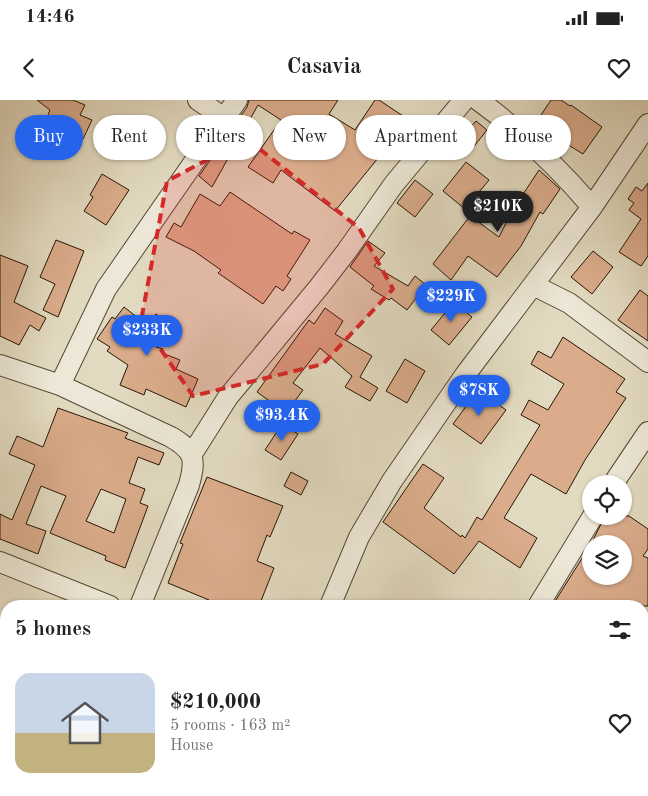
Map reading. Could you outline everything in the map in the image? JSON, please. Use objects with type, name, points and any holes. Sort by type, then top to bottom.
[{"type":"street","points":[[198,100],[220,115]]},
{"type":"street","points":[[226,115],[237,100]]},
{"type":"street","points":[[192,454],[228,397],[335,266],[394,184],[464,100]]},
{"type":"street","points":[[478,100],[521,133],[559,168],[592,207]]},
{"type":"street","points":[[333,600],[359,537],[392,481],[465,375],[535,286],[592,207],[648,124]]},
{"type":"street","points":[[60,384],[106,289],[195,160]]},
{"type":"street","points":[[535,286],[569,303],[648,362]]},
{"type":"street","points":[[0,365],[60,384],[171,437],[183,444],[192,454],[194,469],[189,485],[142,600]]},
{"type":"street","points":[[619,475],[648,432]]},
{"type":"street","points":[[542,600],[587,525]]},
{"type":"street","points":[[0,562],[95,600]]},
{"type":"highlighted area","points":[[247,139],[359,228],[393,289],[323,364],[193,396],[141,321],[167,181]]},
{"type":"building","points":[[37,100],[73,100],[85,105],[80,115],[48,115],[50,110]]},
{"type":"building","points":[[249,100],[338,100],[329,114],[331,115],[273,115],[258,105],[252,115],[241,115]]},
{"type":"building","points":[[375,100],[379,100],[402,115],[365,115]]},
{"type":"building","points":[[551,100],[561,100],[602,127],[583,154],[571,147],[571,115],[541,115]]},
{"type":"building","points":[[83,116],[92,120],[83,139]]},
{"type":"building","points":[[476,121],[486,131],[476,144]]},
{"type":"building","points":[[346,124],[355,130],[356,128],[356,160],[376,160],[335,211],[281,170],[273,183],[248,167],[253,160],[263,160],[263,146],[273,131],[273,160],[346,160]]},
{"type":"building","points":[[210,160],[227,160],[212,187],[199,176]]},
{"type":"building","points":[[466,162],[489,180],[465,209],[443,191]]},
{"type":"building","points":[[539,170],[560,189],[543,214],[540,212],[521,246],[497,277],[468,256],[451,280],[433,264],[470,216],[499,237],[512,211]]},
{"type":"building","points":[[102,174],[129,190],[106,225],[84,211],[93,197],[90,195]]},
{"type":"building","points":[[415,180],[433,194],[415,217],[397,203]]},
{"type":"building","points":[[648,183],[648,256],[641,266],[619,252],[641,219],[629,210],[634,203],[628,199],[636,187],[642,191]]},
{"type":"building","points":[[230,192],[292,234],[294,231],[310,240],[287,276],[291,279],[283,291],[276,286],[263,304],[218,273],[221,270],[194,251],[166,237],[174,223],[181,227],[200,194],[220,206]]},
{"type":"building","points":[[56,240],[84,251],[58,317],[43,310],[55,284],[40,277]]},
{"type":"building","points":[[368,241],[385,253],[374,266],[408,286],[415,276],[426,285],[407,310],[391,298],[389,300],[371,289],[374,286],[350,267]]},
{"type":"building","points":[[593,251],[613,267],[592,294],[571,277]]},
{"type":"building","points":[[0,255],[28,266],[14,302],[46,318],[39,331],[30,325],[19,345],[0,336]]},
{"type":"building","points":[[640,290],[648,296],[648,341],[618,320]]},
{"type":"building","points":[[451,300],[472,317],[449,345],[431,330],[445,313],[442,311]]},
{"type":"building","points":[[124,307],[147,325],[156,314],[172,326],[156,347],[163,349],[162,353],[180,360],[176,369],[198,379],[186,407],[146,389],[144,395],[120,385],[128,365],[107,351],[110,347],[97,339],[112,317],[115,319]]},
{"type":"building","points":[[325,308],[343,321],[335,334],[372,356],[360,377],[378,388],[370,401],[345,387],[352,376],[320,348],[293,383],[303,390],[286,413],[257,392],[309,320],[314,324]]},
{"type":"building","points":[[563,337],[625,379],[616,392],[626,398],[585,460],[566,494],[531,474],[504,518],[537,538],[520,568],[479,541],[454,574],[383,522],[423,464],[444,478],[424,508],[461,537],[462,535],[465,538],[477,517],[482,520],[540,425],[521,415],[529,400],[548,410],[564,384],[531,364],[538,351],[551,358]]},
{"type":"building","points":[[405,359],[425,371],[407,403],[386,391]]},
{"type":"building","points":[[478,390],[506,410],[481,444],[453,424]]},
{"type":"building","points":[[58,408],[128,433],[125,438],[164,453],[159,465],[138,457],[129,483],[145,489],[140,503],[148,506],[125,568],[105,560],[106,556],[50,533],[66,496],[41,486],[26,524],[46,531],[38,554],[0,539],[0,514],[12,520],[35,465],[9,454],[17,436],[43,447]],"holes":[[[101,489],[126,499],[114,533],[86,521]]]},
{"type":"building","points":[[282,424],[298,434],[281,460],[265,450]]},
{"type":"building","points":[[291,472],[308,481],[301,495],[284,486]]},
{"type":"building","points":[[207,477],[283,506],[270,537],[267,535],[257,561],[274,568],[261,600],[209,600],[168,583],[183,544],[180,543]]},
{"type":"building","points":[[632,518],[648,529],[648,549],[643,556],[648,558],[648,600],[556,600],[582,558],[582,585],[632,585],[632,535],[596,535],[600,525],[632,525]]}]
